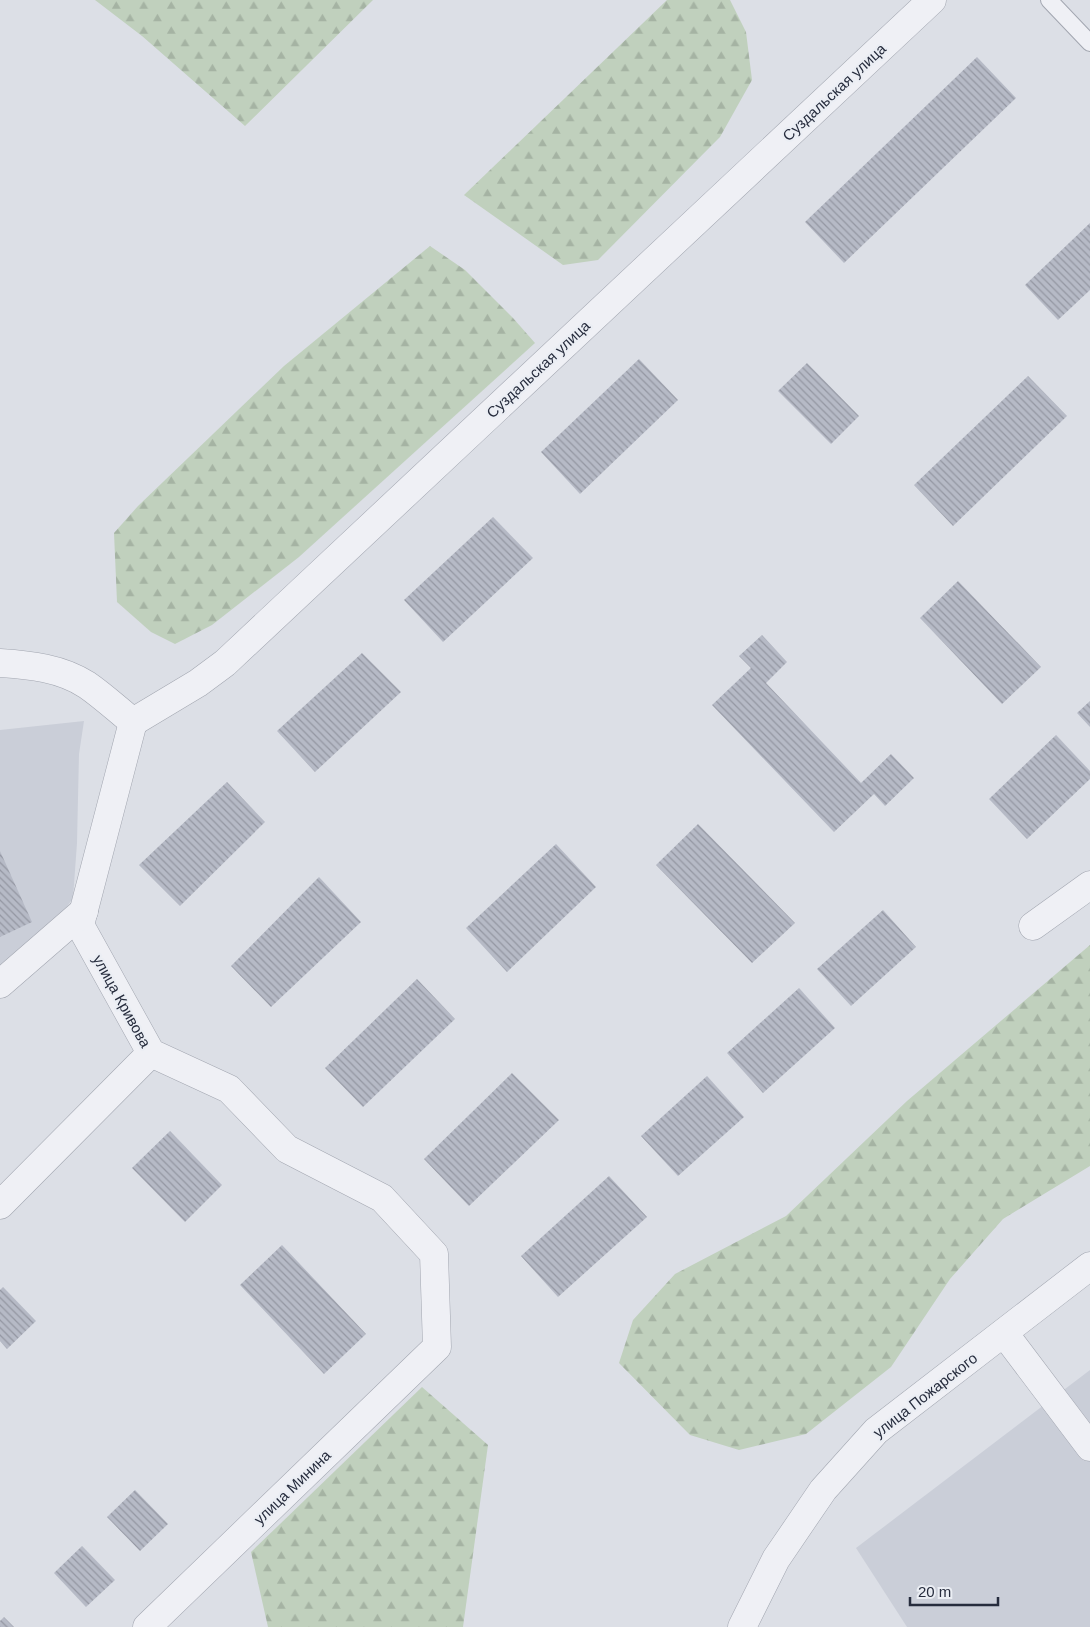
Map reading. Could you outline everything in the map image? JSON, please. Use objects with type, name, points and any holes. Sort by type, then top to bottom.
[{"type":"street","name":"Суздальская улица","points":[[133,722],[198,683],[224,663],[932,0]]},
{"type":"street","points":[[0,663],[29,665],[60,672],[86,685],[133,722]]},
{"type":"street","name":"улица Кривова","points":[[133,722],[80,925],[151,1053],[229,1089],[287,1149],[382,1198],[434,1254],[437,1347]]},
{"type":"street","points":[[1034,926],[1090,885]]},
{"type":"street","points":[[0,984],[84,911]]},
{"type":"street","points":[[0,1205],[151,1053]]},
{"type":"street","name":"улица Пожарского","points":[[742,1627],[776,1559],[823,1490],[876,1431],[1090,1266]]},
{"type":"street","points":[[1004,1333],[1090,1447]]},
{"type":"street","name":"улица Минина","points":[[147,1627],[437,1347]]},
{"type":"lane","points":[[1049,0],[1090,43]]},
{"type":"shaded area","points":[[84,721],[79,754],[77,843],[73,898],[64,911],[0,966],[0,730]]},
{"type":"shaded area","points":[[1090,1370],[1090,1627],[907,1627],[856,1548]]},
{"type":"green space","points":[[95,0],[373,0],[245,126],[142,36]]},
{"type":"green space","points":[[667,0],[730,0],[746,32],[752,80],[720,137],[598,260],[563,265],[464,195]]},
{"type":"green space","points":[[430,246],[465,270],[535,343],[299,557],[212,625],[175,644],[151,632],[117,602],[114,533],[138,506],[284,366]]},
{"type":"green space","points":[[1090,945],[1090,1166],[1003,1219],[950,1279],[891,1367],[806,1434],[739,1450],[690,1435],[619,1363],[633,1320],[675,1274],[786,1216],[907,1101]]},
{"type":"green space","points":[[422,1387],[488,1445],[463,1627],[268,1627],[251,1552]]},
{"type":"building","points":[[977,57],[1016,98],[844,263],[805,222]]},
{"type":"building","points":[[1090,223],[1090,290],[1058,320],[1025,285]]},
{"type":"building","points":[[639,359],[678,400],[580,494],[541,452]]},
{"type":"building","points":[[807,363],[859,416],[831,444],[778,391]]},
{"type":"building","points":[[1028,376],[1067,416],[953,526],[914,485]]},
{"type":"building","points":[[493,517],[533,558],[443,642],[404,600]]},
{"type":"building","points":[[958,581],[1041,667],[1002,704],[920,618]]},
{"type":"building","points":[[762,635],[787,662],[766,683],[861,783],[891,754],[914,778],[885,806],[874,794],[834,832],[712,705],[751,668],[739,656]]},
{"type":"building","points":[[362,653],[401,692],[315,772],[277,731]]},
{"type":"building","points":[[1090,701],[1090,727],[1077,713]]},
{"type":"building","points":[[1056,735],[1090,771],[1090,779],[1027,839],[989,799]]},
{"type":"building","points":[[227,782],[265,822],[180,906],[139,865]]},
{"type":"building","points":[[698,824],[795,923],[752,963],[656,865]]},
{"type":"building","points":[[556,844],[596,887],[507,972],[466,928]]},
{"type":"building","points":[[0,851],[32,922],[0,937]]},
{"type":"building","points":[[319,877],[361,922],[271,1007],[231,966]]},
{"type":"building","points":[[883,910],[916,947],[851,1006],[817,969]]},
{"type":"building","points":[[417,979],[455,1019],[363,1107],[325,1068]]},
{"type":"building","points":[[799,988],[835,1028],[763,1093],[727,1053]]},
{"type":"building","points":[[512,1073],[559,1120],[469,1206],[424,1159]]},
{"type":"building","points":[[707,1076],[744,1117],[678,1176],[641,1136]]},
{"type":"building","points":[[170,1131],[222,1185],[185,1222],[132,1168]]},
{"type":"building","points":[[609,1176],[647,1217],[558,1297],[521,1256]]},
{"type":"building","points":[[282,1245],[366,1334],[324,1374],[240,1285]]},
{"type":"building","points":[[3,1287],[36,1321],[7,1349],[0,1341],[0,1290]]},
{"type":"building","points":[[135,1490],[168,1524],[140,1551],[107,1517]]},
{"type":"building","points":[[82,1546],[115,1580],[86,1607],[54,1573]]},
{"type":"building","points":[[4,1617],[14,1627],[0,1627],[0,1621]]}]
